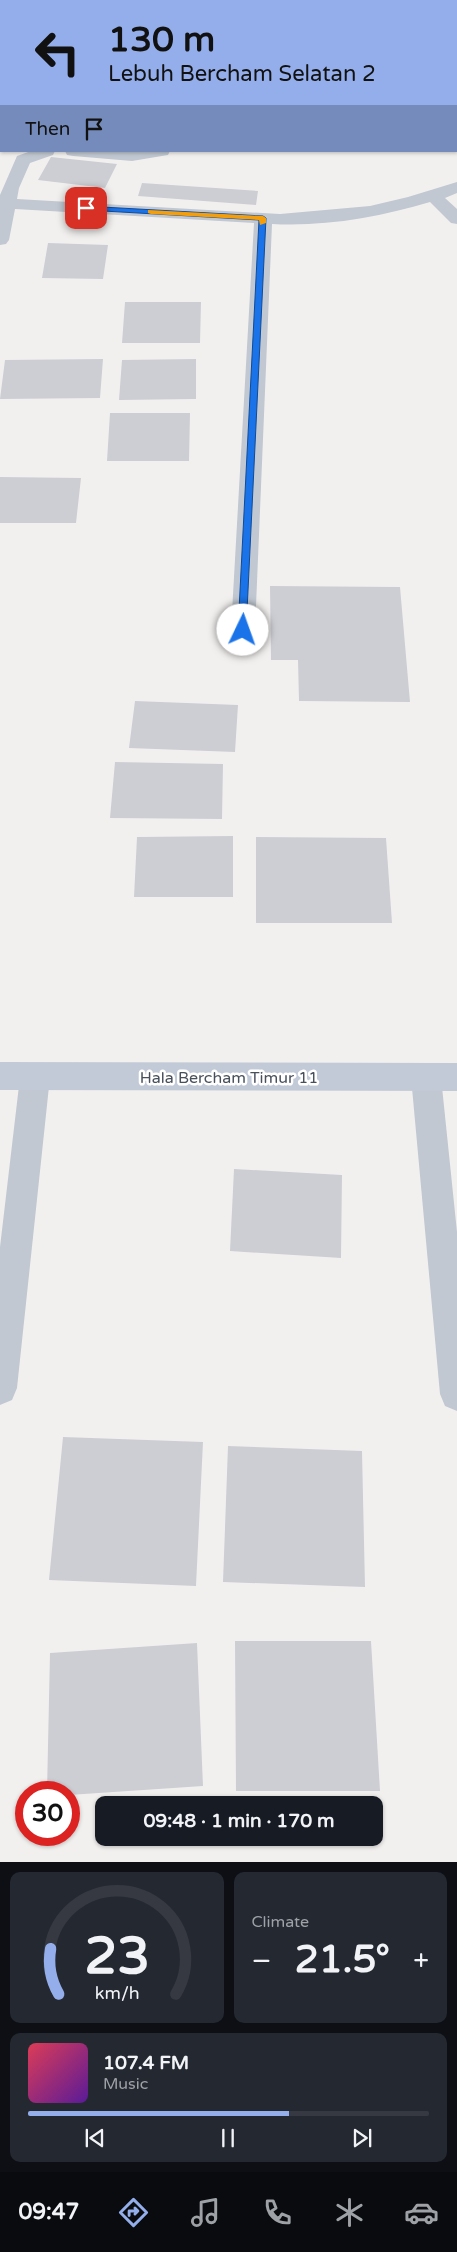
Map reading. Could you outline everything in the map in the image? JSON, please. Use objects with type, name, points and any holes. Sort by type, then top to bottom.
[{"type":"street","points":[[0,240],[4,203],[23,160],[44,152]]},
{"type":"street","points":[[85,152],[132,156],[156,152]]},
{"type":"street","points":[[4,203],[263,218],[318,218],[362,213],[433,196],[457,186]]},
{"type":"street","points":[[433,196],[457,218]]},
{"type":"street","points":[[243,630],[263,218]]},
{"type":"street","name":"Hala Bercham Timur 11","points":[[0,1076],[457,1077]]},
{"type":"street","points":[[0,1388],[36,1077]]},
{"type":"street","points":[[426,1077],[457,1394]]},
{"type":"building","points":[[51,157],[117,164],[105,188],[38,180]]},
{"type":"building","points":[[142,183],[258,191],[256,205],[138,196]]},
{"type":"building","points":[[48,243],[108,245],[103,279],[42,278]]},
{"type":"building","points":[[125,302],[201,302],[200,343],[122,343]]},
{"type":"building","points":[[103,359],[100,398],[0,399],[5,360]]},
{"type":"building","points":[[196,359],[196,399],[119,400],[122,360]]},
{"type":"building","points":[[110,413],[190,413],[189,461],[107,461]]},
{"type":"building","points":[[0,477],[81,478],[76,523],[0,523]]},
{"type":"building","points":[[270,586],[400,587],[410,702],[299,701],[298,660],[271,660]]},
{"type":"building","points":[[135,701],[238,705],[235,752],[129,748]]},
{"type":"building","points":[[115,762],[223,764],[222,819],[110,818]]},
{"type":"building","points":[[233,836],[233,897],[134,897],[137,837]]},
{"type":"building","points":[[256,837],[386,838],[392,923],[256,923]]},
{"type":"building","points":[[234,1169],[342,1175],[341,1258],[230,1251]]},
{"type":"building","points":[[63,1437],[203,1442],[196,1586],[49,1580]]},
{"type":"building","points":[[228,1446],[362,1451],[365,1587],[223,1582]]},
{"type":"building","points":[[235,1641],[371,1641],[380,1791],[236,1791]]},
{"type":"building","points":[[197,1643],[203,1786],[80,1794],[80,1781],[47,1781],[50,1653]]},
{"type":"slow traffic","points":[[151,211],[263,218],[262,223]]},
{"type":"route","points":[[86,208],[263,218],[243,630]]}]
